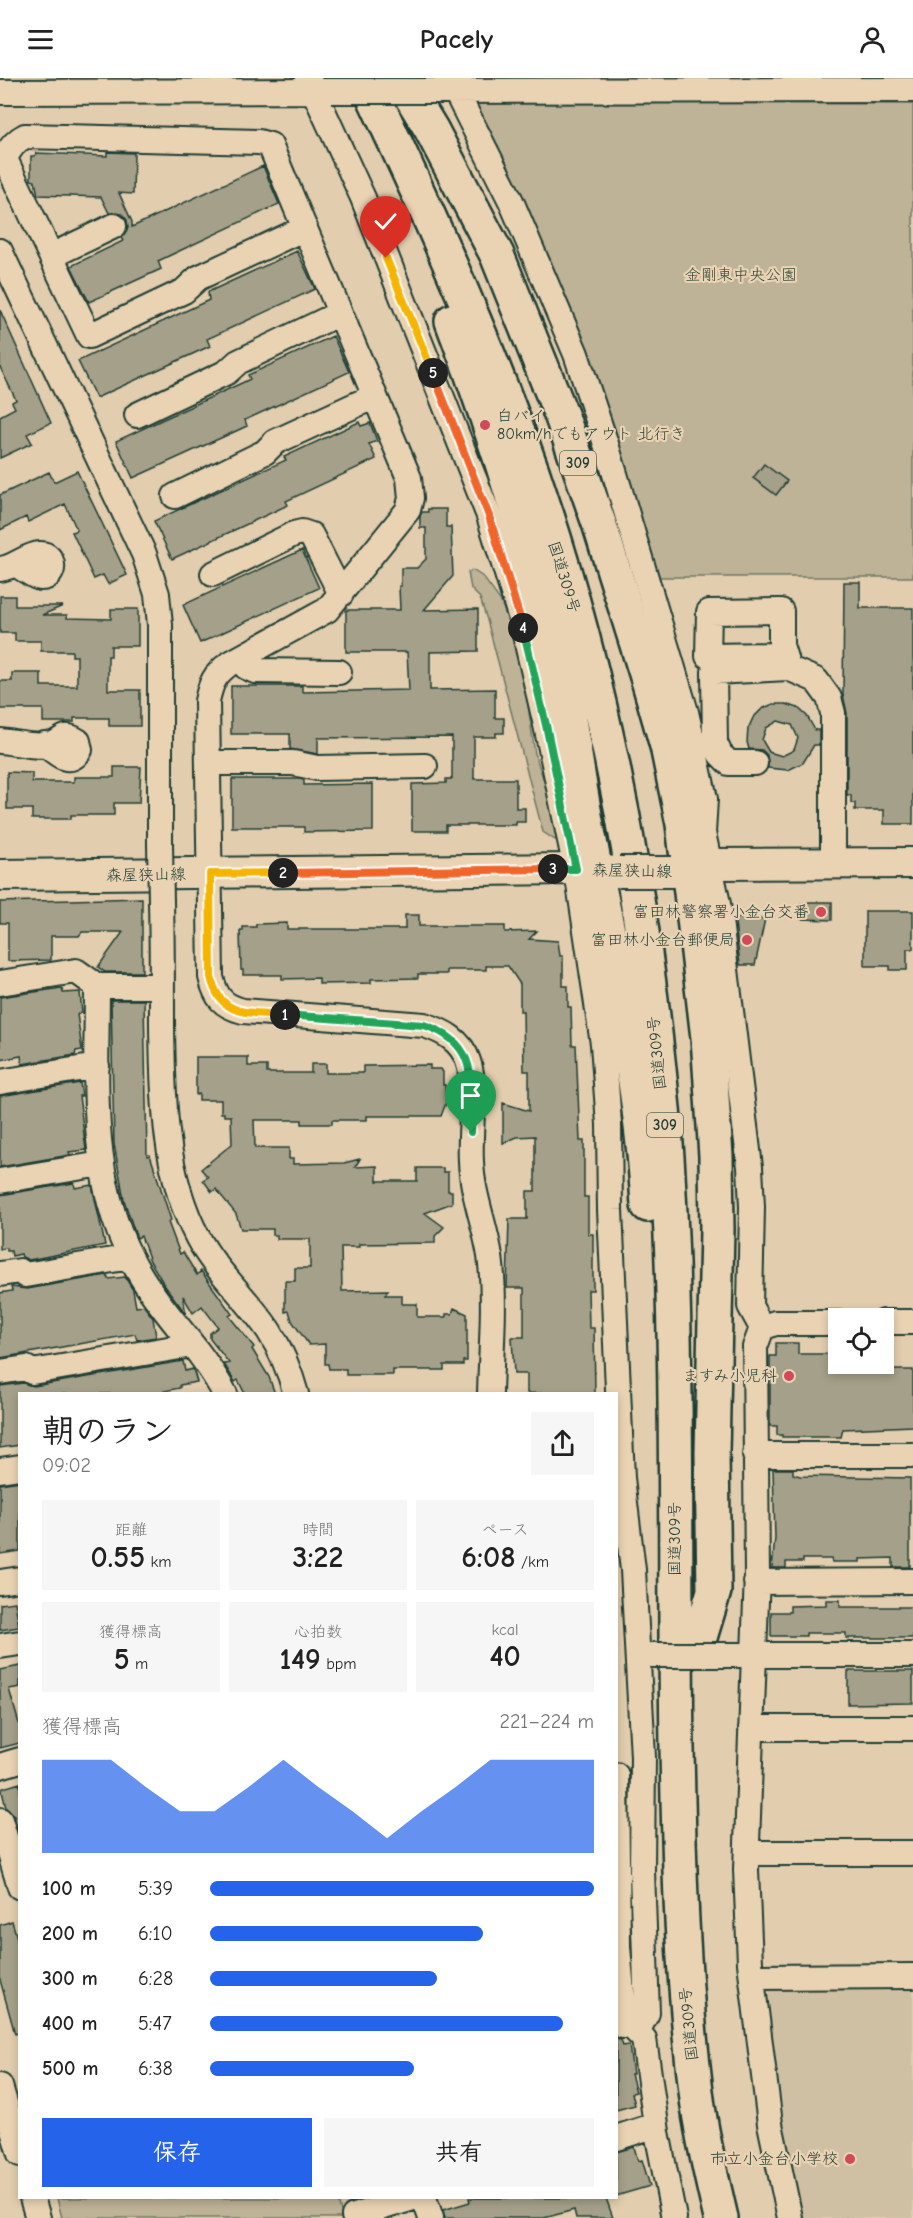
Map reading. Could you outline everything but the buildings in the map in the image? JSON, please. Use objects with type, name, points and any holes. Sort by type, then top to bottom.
[{"type":"highway","name":"国道309号","points":[[365,78],[467,301],[515,424],[582,638],[618,790],[639,902],[667,1148],[673,1301],[679,1900],[698,2105],[721,2218]]},
{"type":"highway","name":"国道309号","points":[[389,78],[493,307],[546,446],[570,518],[619,694],[658,880],[666,935],[688,1156],[694,1255],[702,1884],[707,1988],[720,2097],[743,2218]]},
{"type":"highway","name":"309","points":[[400,78],[431,129],[496,255],[562,417],[600,526],[667,746],[696,873]]},
{"type":"highway","points":[[326,84],[390,162],[454,328],[509,485],[538,588],[564,699],[621,1003],[647,1184],[660,1417],[661,1492],[676,1599]]},
{"type":"highway","points":[[696,873],[716,1167],[712,1453],[714,1591],[698,1644]]},
{"type":"main road","name":"森屋狭山線","points":[[696,873],[833,864],[913,863]]},
{"type":"main road","name":"森屋狭山線","points":[[0,876],[597,871],[696,873],[814,883],[913,874]]},
{"type":"street","points":[[0,92],[326,84],[913,90]]},
{"type":"street","points":[[447,86],[520,222],[576,354],[606,444],[686,712],[705,799],[703,833],[696,873],[727,976],[750,1167],[752,1207],[750,1306],[762,1328]]},
{"type":"street","points":[[305,228],[198,278],[184,291],[89,336],[6,159],[16,141],[25,136],[259,142],[270,145],[305,228],[409,478],[411,498],[408,510],[327,610],[215,674],[211,684],[207,701],[211,977],[214,992],[230,1008],[243,1011],[424,1025],[439,1029],[453,1038],[461,1047],[468,1061],[471,1076],[471,1163],[474,1186],[490,1258],[490,1392]]},
{"type":"street","points":[[51,256],[114,226]]},
{"type":"street","points":[[0,251],[144,554],[157,594],[160,625],[163,1096],[171,1160],[182,1202],[197,1236],[218,1270],[269,1331],[290,1374],[295,1392]]},
{"type":"street","points":[[137,415],[227,372],[238,362],[340,313]]},
{"type":"street","points":[[175,496],[265,453],[275,442],[375,396]]},
{"type":"street","points":[[213,573],[302,532],[311,536],[340,594]]},
{"type":"street","points":[[241,658],[246,667],[255,671],[339,672]]},
{"type":"street","points":[[755,764],[729,763],[720,754],[715,743],[714,672],[788,668],[816,680],[829,698],[831,705],[833,864]]},
{"type":"street","points":[[0,741],[16,744],[45,744]]},
{"type":"street","points":[[208,764],[293,763],[317,768],[425,766]]},
{"type":"street","points":[[597,871],[622,1478],[633,1570],[635,1656],[643,1757],[642,1871],[647,2013],[626,2028]]},
{"type":"street","points":[[0,983],[76,971],[97,986],[162,986]]},
{"type":"street","points":[[97,986],[101,1164],[111,1207],[130,1257],[160,1307],[215,1373],[224,1392]]},
{"type":"street","points":[[0,1083],[97,1066]]},
{"type":"street","points":[[0,1181],[101,1164]]},
{"type":"street","points":[[0,1274],[20,1271],[25,1275],[130,1257]]},
{"type":"street","points":[[894,1323],[913,1322]]},
{"type":"street","points":[[790,2218],[770,2124],[752,1977],[747,1853],[751,1728],[745,1655],[756,1582],[755,1347],[762,1328],[775,1323],[828,1323]]},
{"type":"street","points":[[0,1372],[26,1368],[32,1372],[192,1345]]},
{"type":"street","points":[[755,1455],[913,1455]]},
{"type":"street","points":[[0,1470],[18,1467]]},
{"type":"street","points":[[0,1582],[18,1579]]},
{"type":"street","points":[[756,1582],[913,1581]]},
{"type":"street","points":[[0,1646],[18,1643]]},
{"type":"street","points":[[635,1656],[913,1655]]},
{"type":"street","points":[[751,1728],[913,1728]]},
{"type":"street","points":[[0,1766],[18,1761]]},
{"type":"street","points":[[0,1820],[14,1876]]},
{"type":"street","points":[[747,1853],[913,1853]]},
{"type":"street","points":[[618,1956],[626,2028]]},
{"type":"street","points":[[752,1977],[913,1976]]},
{"type":"street","points":[[626,2028],[644,2039],[656,2125],[674,2218]]},
{"type":"street","points":[[0,2086],[13,2108],[18,2141]]},
{"type":"street","points":[[618,2137],[656,2125]]},
{"type":"street","points":[[32,2199],[38,2218]]},
{"type":"street","points":[[352,2210],[408,2199]]},
{"type":"street","points":[[424,2199],[431,2218]]},
{"type":"shaded area","name":"市立小金台小学校","points":[[771,1989],[913,1989],[913,2218],[798,2218],[777,2102],[765,1997]]},
{"type":"green space","name":"金剛東中央公園","points":[[475,102],[913,104],[913,577],[658,577],[520,197]]},
{"type":"green space","points":[[474,571],[483,577],[500,600],[520,650],[535,754],[560,829],[555,840],[543,832],[487,620],[480,598],[471,589],[468,572]]},
{"type":"green space","points":[[57,2199],[337,2199],[343,2218],[62,2218]]},
{"type":"place","name":"白バイ 80km/hでもアウト 北行き","points":[[485,425]]},
{"type":"place","name":"富田林警察署小金台交番","points":[[821,912]]},
{"type":"place","name":"富田林小金台郵便局","points":[[747,940]]},
{"type":"place","name":"ますみ小児科","points":[[789,1376]]},
{"type":"place","name":"市立小金台小学校","points":[[850,2159]]},
{"type":"route","points":[[386,258],[489,516],[522,622],[576,869],[210,874],[211,977],[214,992],[222,1002],[230,1008],[243,1011],[424,1025],[439,1029],[453,1038],[468,1061],[471,1076],[471,1132]]}]
